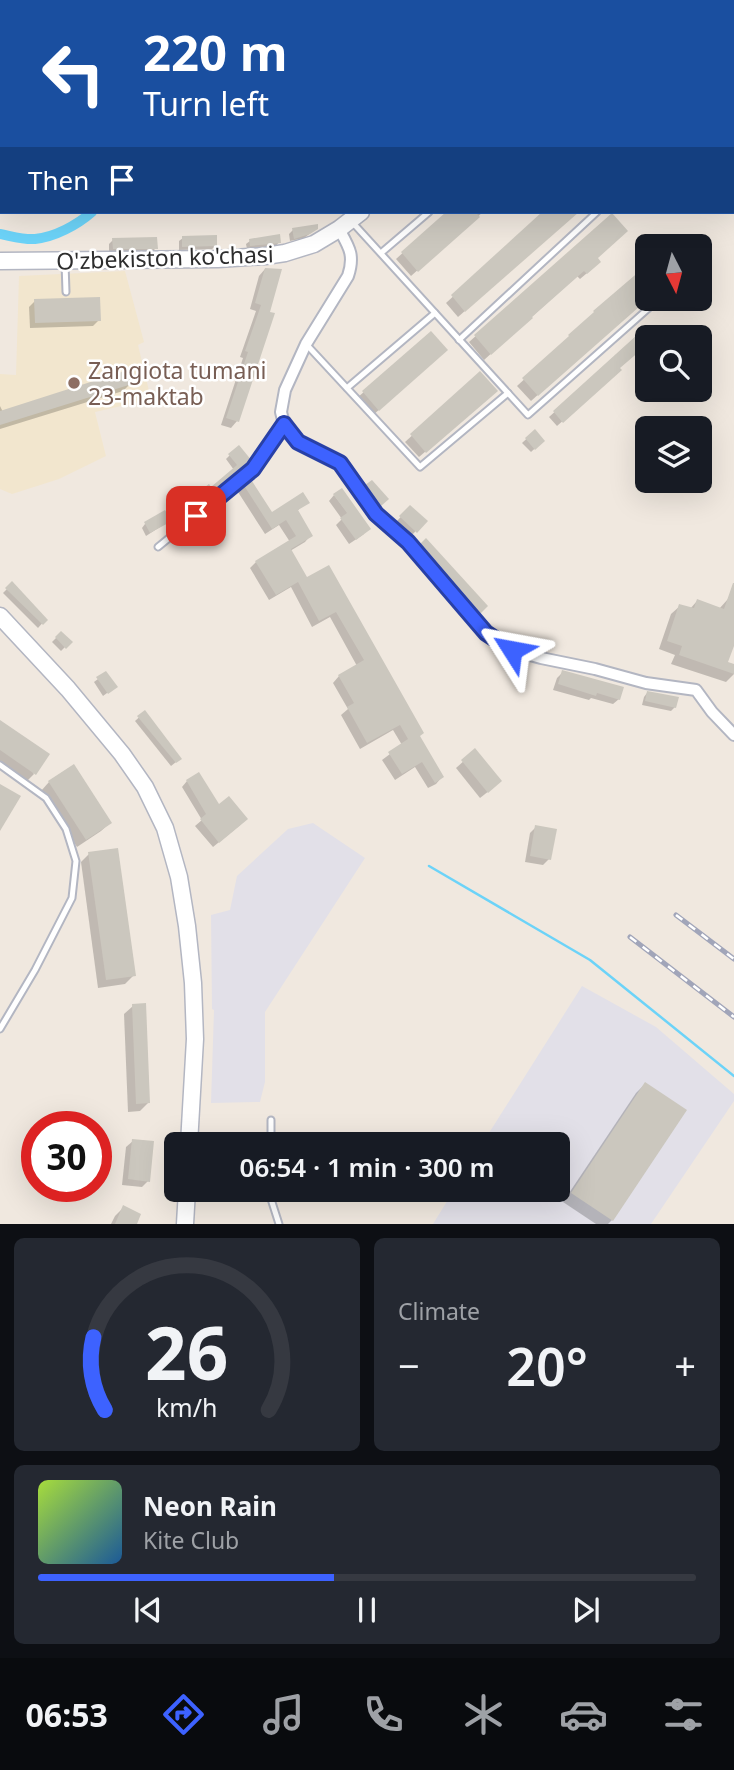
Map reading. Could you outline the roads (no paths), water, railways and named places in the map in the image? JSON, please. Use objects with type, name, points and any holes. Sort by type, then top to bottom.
[{"type":"main road","name":"O'zbekiston ko'chasi","points":[[0,261],[218,259],[265,256],[314,244],[350,220]]},
{"type":"main road","points":[[0,616],[68,689],[122,754],[145,787],[165,828],[179,877],[192,983],[195,1039],[190,1132]]},
{"type":"main road","points":[[185,1224],[186,1202]]},
{"type":"street","points":[[350,220],[351,265],[348,276],[306,344],[285,390],[281,412],[284,424],[298,442],[340,463],[376,514],[408,542],[486,633],[512,650],[541,658],[646,683],[696,690],[734,735]]},
{"type":"lane","points":[[381,253],[427,214]]},
{"type":"lane","points":[[459,340],[595,214]]},
{"type":"lane","points":[[350,220],[528,415],[644,312]]},
{"type":"lane","points":[[64,260],[66,292]]},
{"type":"lane","points":[[348,388],[435,313]]},
{"type":"lane","points":[[306,344],[420,467],[508,393]]},
{"type":"lane","points":[[158,547],[253,469],[284,424]]},
{"type":"lane","points":[[0,765],[46,798],[66,830],[76,861],[72,898],[0,1029]]},
{"type":"lane","points":[[271,1120],[271,1132]]},
{"type":"lane","points":[[272,1202],[279,1224]]},
{"type":"waterway","points":[[0,234],[26,239],[43,238],[65,230],[89,214]]},
{"type":"waterway","points":[[429,866],[590,960],[734,1076]]},
{"type":"railway","points":[[676,915],[734,959]]},
{"type":"railway","points":[[630,937],[734,1017]]},
{"type":"place","name":"Zangiota tumani 23-maktab","points":[[74,383]]}]
